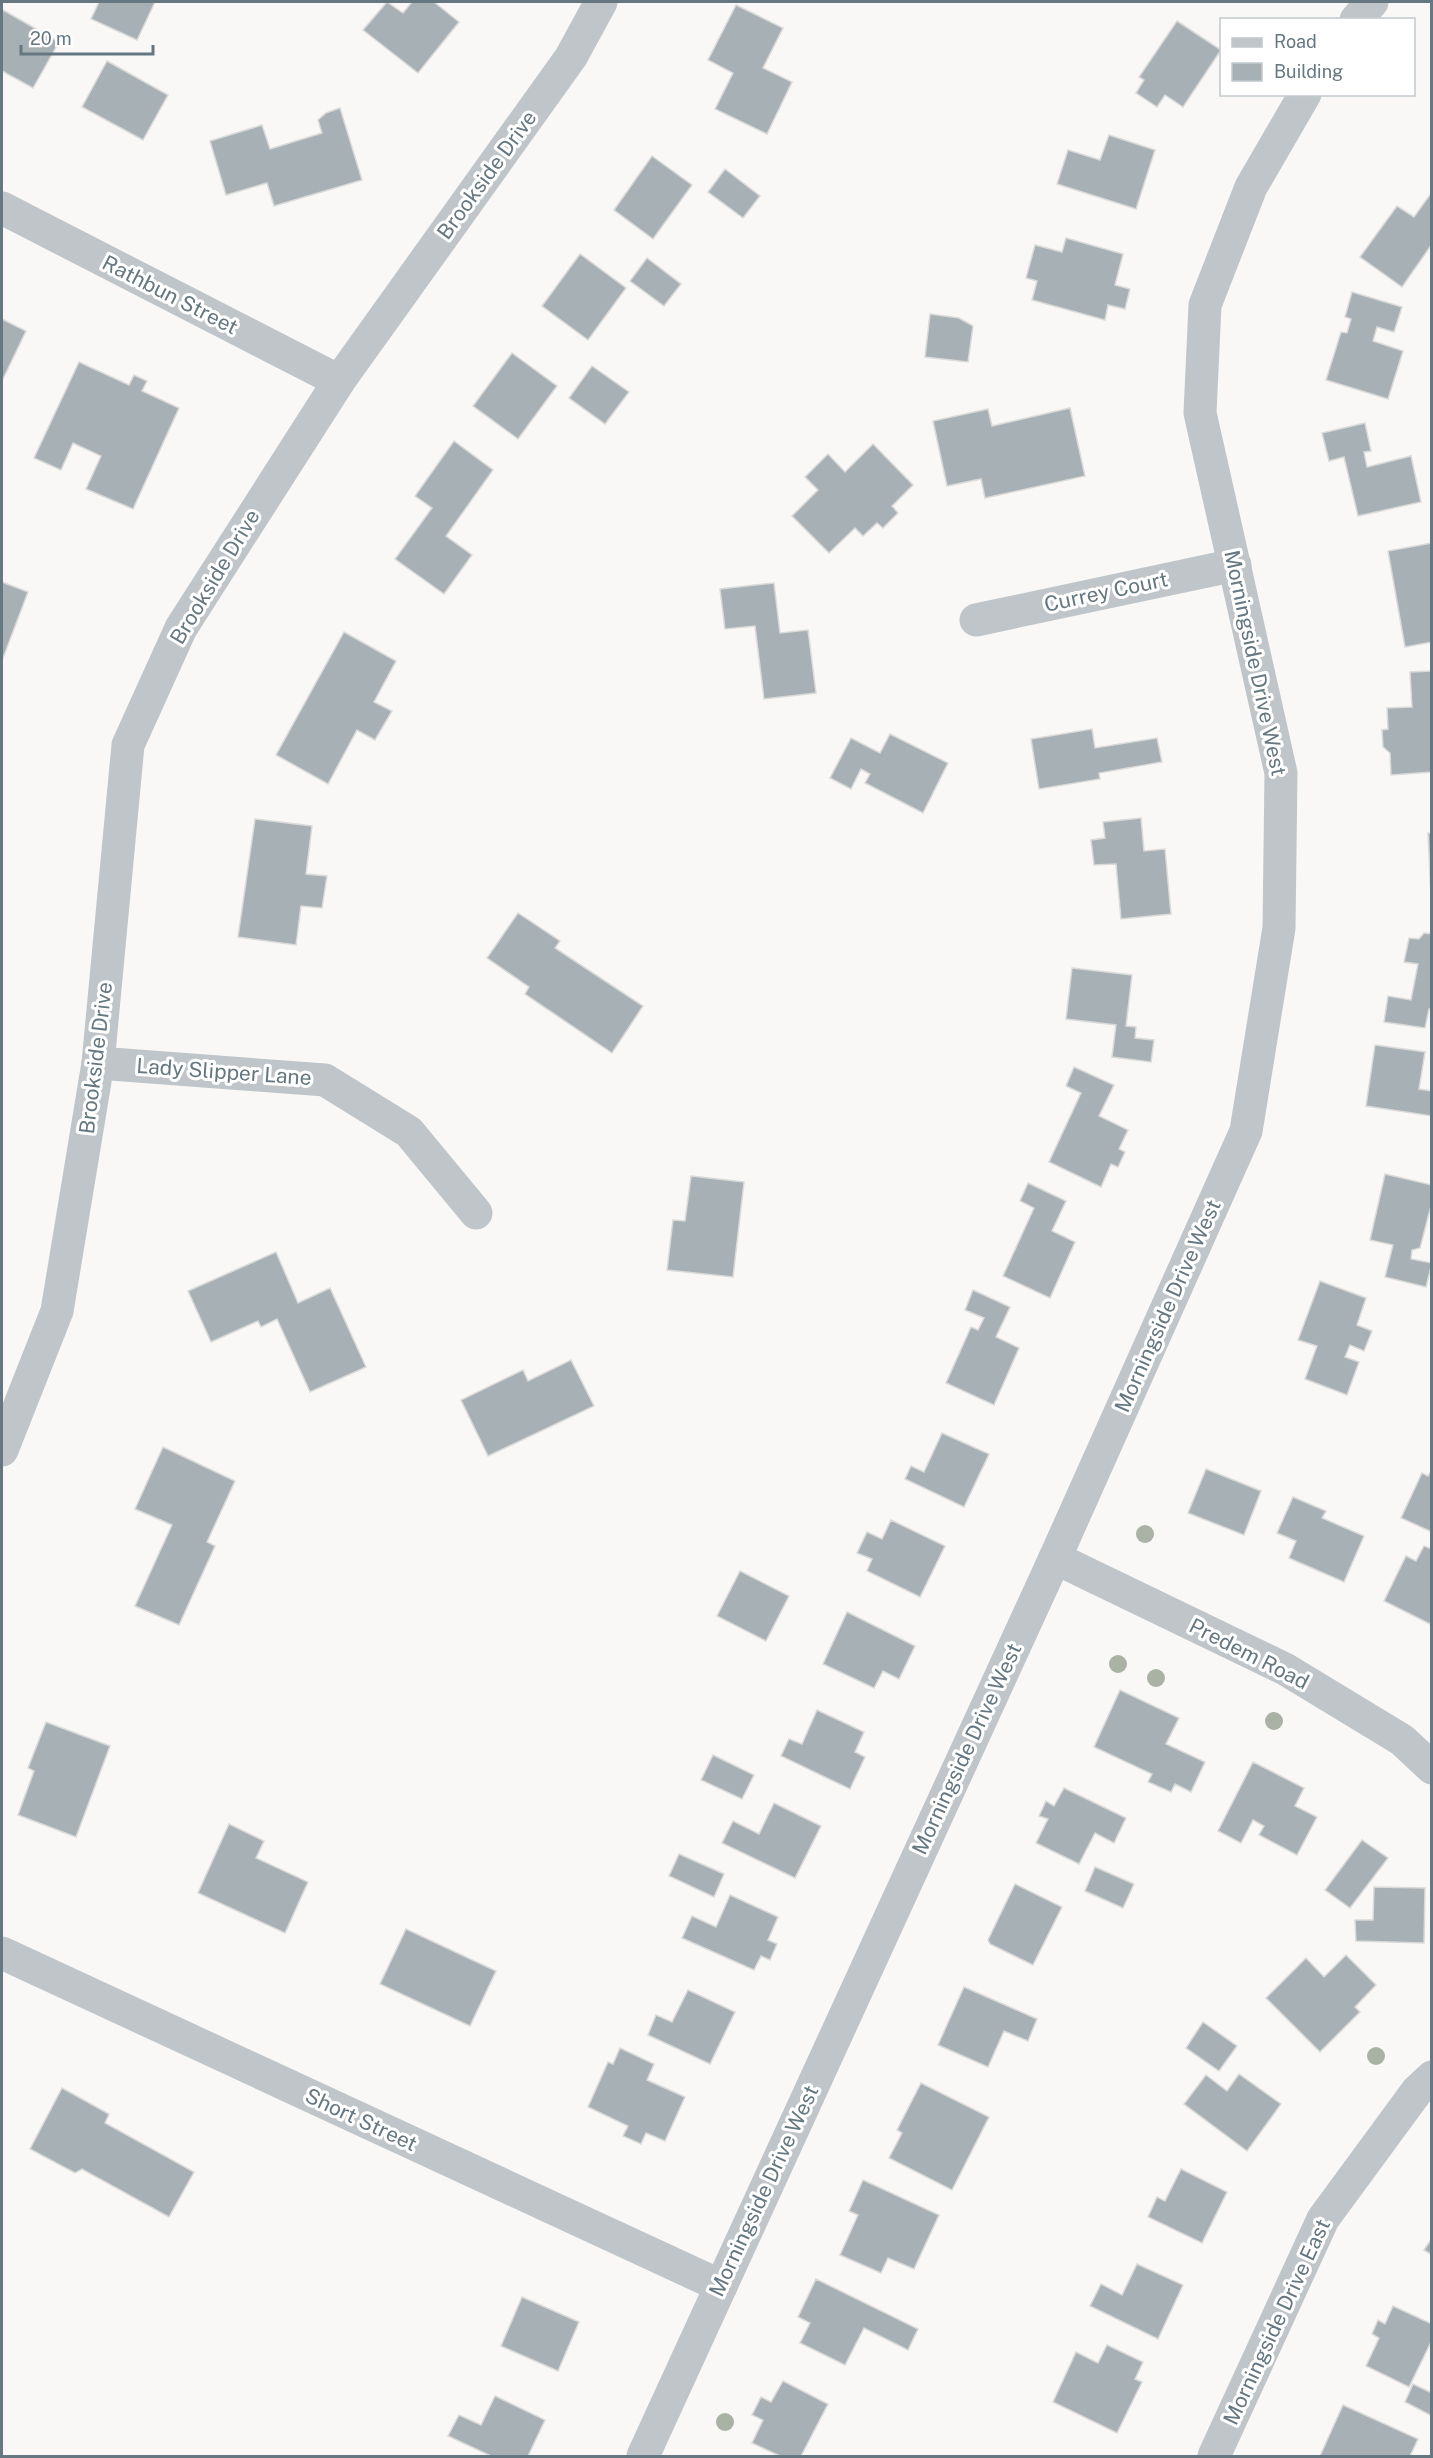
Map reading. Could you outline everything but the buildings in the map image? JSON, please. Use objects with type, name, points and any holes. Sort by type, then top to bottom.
[{"type":"street","name":"Brookside Drive","points":[[2,1450],[57,1311],[99,1063],[128,745],[181,628],[339,381],[571,57],[601,2]]},
{"type":"street","points":[[1358,18],[1372,2]]},
{"type":"street","name":"Morningside Drive West","points":[[643,2457],[1055,1558],[1246,1131],[1279,928],[1281,773],[1200,413],[1204,305],[1251,187],[1304,96]]},
{"type":"street","name":"Rathbun Street","points":[[2,208],[339,381]]},
{"type":"street","name":"Currey Court","points":[[976,620],[1235,565]]},
{"type":"street","name":"Lady Slipper Lane","points":[[99,1063],[326,1080],[409,1132],[476,1213]]},
{"type":"street","name":"Predem Road","points":[[1055,1558],[1285,1670],[1402,1740],[1431,1768]]},
{"type":"street","name":"Short Street","points":[[2,1953],[721,2286]]},
{"type":"street","name":"Morningside Drive East","points":[[1214,2457],[1323,2219],[1417,2091],[1431,2076]]}]
